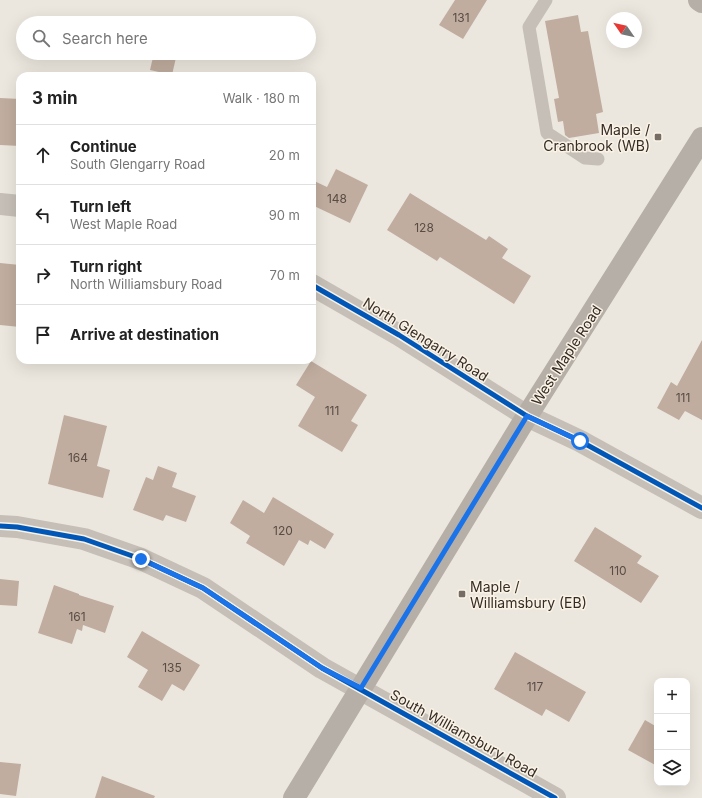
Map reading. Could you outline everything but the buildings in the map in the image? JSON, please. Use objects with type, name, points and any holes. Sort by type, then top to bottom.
[{"type":"main road","name":"West Maple Road","points":[[294,798],[527,416],[702,138]]},
{"type":"street","points":[[0,204],[16,206]]},
{"type":"street","name":"North Glengarry Road","points":[[316,287],[399,335],[527,416],[580,441],[702,508]]},
{"type":"street","name":"South Williamsbury Road","points":[[0,526],[17,527],[84,539],[141,559],[203,588],[322,668],[361,688],[555,798]]},
{"type":"lane","points":[[546,0],[529,27],[547,133],[585,158],[598,159]]},
{"type":"cycle path","points":[[316,287],[399,335],[527,416],[580,441],[702,508]]},
{"type":"cycle path","points":[[0,526],[17,527],[84,539],[141,559],[203,588],[322,668],[555,798]]},
{"type":"place","name":"Maple / Cranbrook (WB)","points":[[658,137]]},
{"type":"place","name":"Maple / Williamsbury (EB)","points":[[462,594]]},
{"type":"route","points":[[141,559],[203,588],[322,668],[361,688],[527,416],[580,441]]}]
